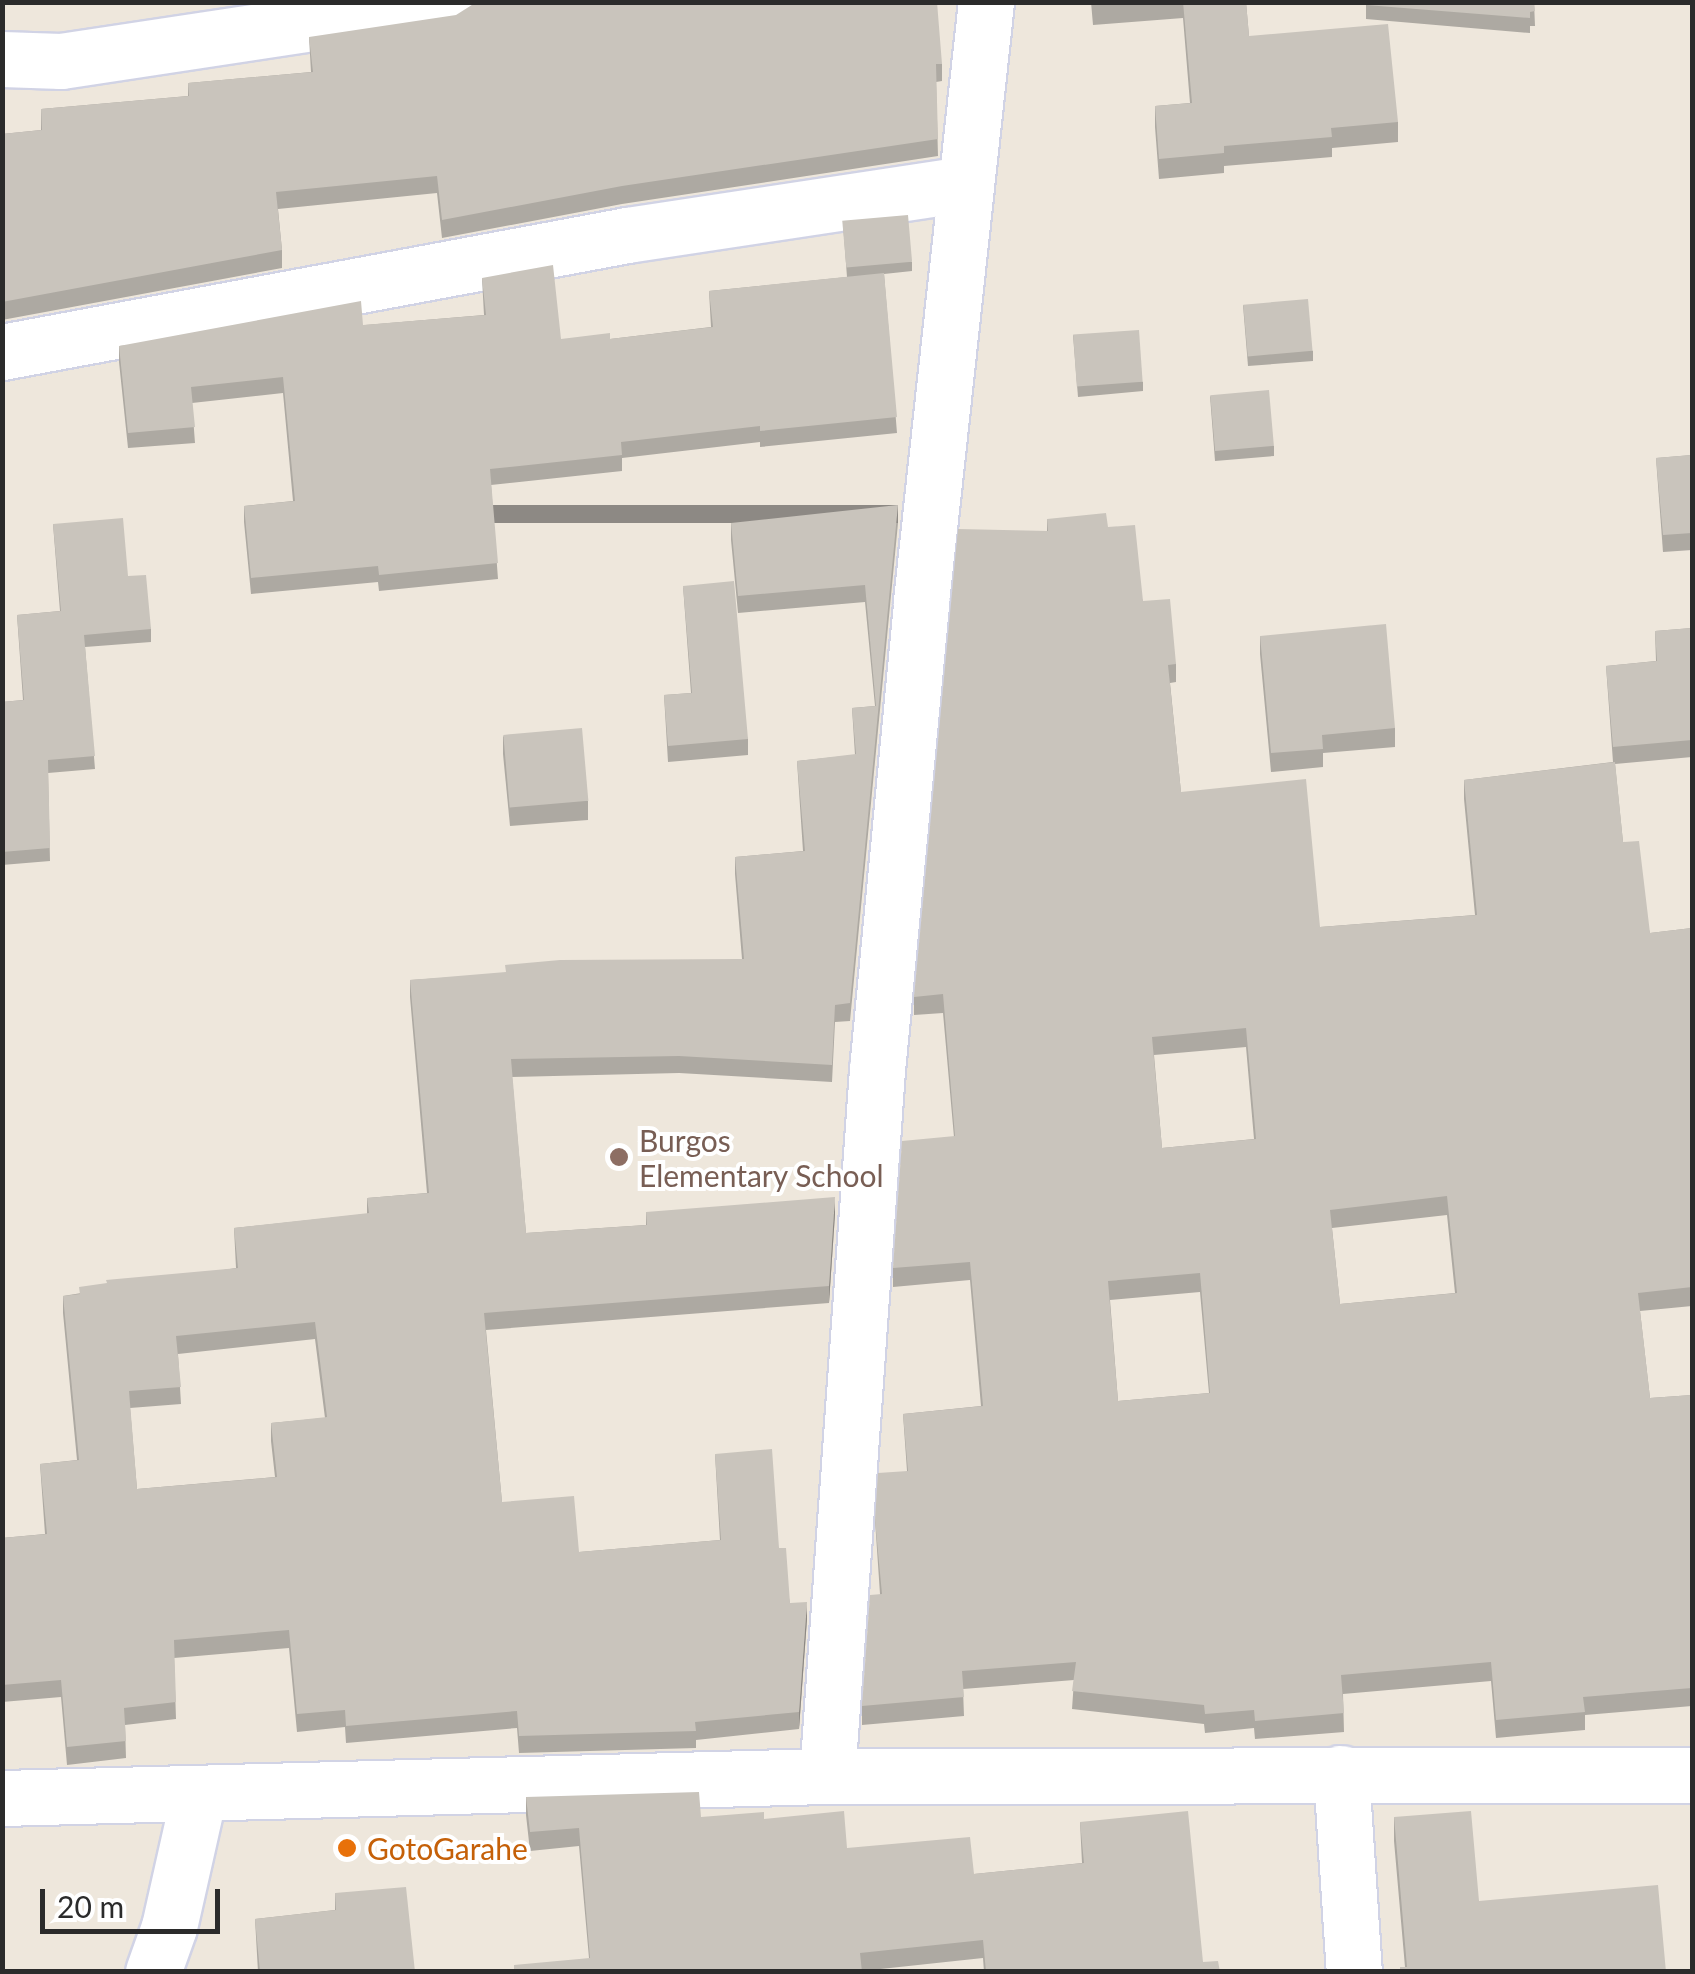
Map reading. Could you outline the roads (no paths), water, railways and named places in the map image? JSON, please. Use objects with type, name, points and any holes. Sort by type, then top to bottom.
[{"type":"street","points":[[2,59],[61,61],[451,2]]},
{"type":"street","points":[[827,1776],[878,1070],[986,2]]},
{"type":"street","points":[[2,352],[627,236],[965,184]]},
{"type":"street","points":[[1341,1772],[1354,1972]]},
{"type":"street","points":[[2,1798],[827,1776],[1341,1772],[1692,1775]]},
{"type":"street","points":[[153,1972],[169,1927],[199,1794]]},
{"type":"place","name":"Burgos Elementary School","points":[[619,1157]]},
{"type":"place","name":"GotoGarahe","points":[[347,1848]]}]
